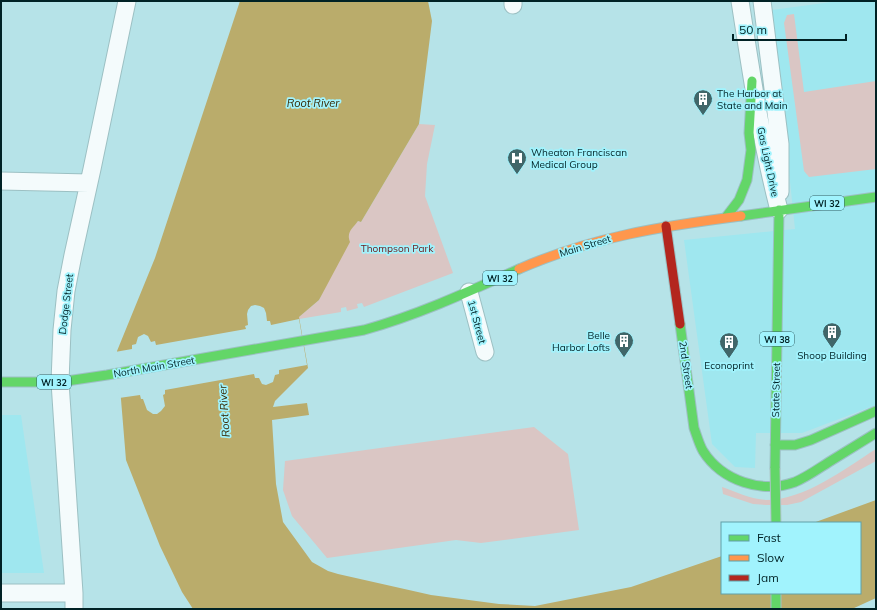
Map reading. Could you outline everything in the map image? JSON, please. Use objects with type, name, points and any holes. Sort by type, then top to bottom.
[{"type":"main road","points":[[726,217],[739,200],[749,174],[751,150],[749,133],[752,81]]},
{"type":"main road","name":"Main Street","points":[[306,341],[364,330],[392,322],[438,305],[564,251],[607,239],[666,226],[876,196]]},
{"type":"main road","name":"State Street","points":[[776,522],[775,445],[779,210]]},
{"type":"main road","name":"2nd Street","points":[[666,226],[694,428],[704,452],[712,462],[733,478],[744,483],[758,486],[778,486],[811,474],[876,433]]},
{"type":"main road","name":"North Main Street","points":[[1,382],[60,382],[306,341]]},
{"type":"main road","points":[[775,445],[795,445],[811,440],[876,411]]},
{"type":"main road","points":[[776,594],[776,609]]},
{"type":"street","name":"Dodge Street","points":[[84,609],[74,601],[60,382],[62,330],[66,291],[73,255],[127,1]]},
{"type":"street","name":"Gas Light Drive","points":[[740,1],[752,81],[767,163],[779,210]]},
{"type":"street","name":"Gas Light Drive","points":[[762,1],[780,144],[781,163],[779,210]]},
{"type":"street","points":[[1,182],[89,183]]},
{"type":"street","name":"1st Street","points":[[469,292],[485,352]]},
{"type":"street","points":[[1,593],[74,601]]},
{"type":"shaded area","points":[[839,1],[876,1],[876,405],[802,433],[756,433],[755,468],[735,467],[712,444],[684,240],[795,229],[772,10]]},
{"type":"shaded area","points":[[1,415],[21,415],[44,573],[1,573]]},
{"type":"green space","points":[[794,14],[804,92],[876,81],[876,169],[809,177],[804,171],[784,23],[787,15]]},
{"type":"green space","name":"Thompson Park","points":[[419,124],[435,125],[427,164],[425,196],[453,273],[364,307],[362,303],[357,304],[358,308],[347,311],[346,307],[341,308],[341,312],[299,319],[299,317],[319,300],[348,238],[349,231],[358,221],[361,222]]},
{"type":"green space","points":[[534,427],[568,454],[579,530],[481,543],[456,540],[327,558],[292,516],[283,490],[285,461]]},
{"type":"green space","points":[[876,449],[876,461],[801,502],[787,505],[753,504],[723,494],[722,487],[749,497],[766,500],[781,499],[795,495],[824,482]]},
{"type":"water","name":"Root River","points":[[240,1],[428,1],[432,21],[419,124],[361,222],[358,221],[349,233],[350,242],[319,300],[299,317],[308,368],[275,401],[273,407],[307,403],[309,415],[272,420],[276,484],[283,522],[312,562],[328,571],[338,574],[431,595],[499,604],[535,606],[631,587],[721,556],[721,594],[861,594],[861,522],[816,522],[876,500],[876,598],[852,609],[193,609],[182,592],[160,546],[126,460],[117,351],[155,258]]},
{"type":"pier","points":[[255,305],[264,308],[267,321],[270,321],[271,325],[299,319],[307,365],[279,370],[279,374],[275,375],[273,382],[266,385],[262,384],[259,378],[255,378],[254,374],[165,390],[165,394],[163,395],[165,406],[157,414],[153,414],[147,410],[140,395],[119,398],[115,352],[132,349],[132,345],[136,344],[138,337],[144,334],[148,336],[151,342],[155,341],[156,345],[246,329],[245,326],[248,325],[248,310],[251,306]]},
{"type":"traffic: fast","points":[[726,217],[739,200],[747,180],[751,150],[749,133],[752,81]]},
{"type":"traffic: fast","points":[[741,216],[876,197]]},
{"type":"traffic: fast","points":[[775,468],[779,210]]},
{"type":"traffic: fast","points":[[1,382],[60,382],[364,330],[423,310],[519,269]]},
{"type":"traffic: fast","points":[[680,324],[694,428],[699,443],[711,461],[732,477],[756,485],[769,486],[795,482],[876,433]]},
{"type":"traffic: fast","points":[[775,445],[795,445],[811,440],[876,411]]},
{"type":"traffic: fast","points":[[775,468],[776,522]]},
{"type":"traffic: fast","points":[[776,594],[776,609]]},
{"type":"traffic: slow","points":[[519,269],[574,249],[628,234],[741,216]]},
{"type":"traffic: jam","points":[[666,226],[680,324]]},
{"type":"place","name":"The Harbor at State and Main","points":[[703,116]]},
{"type":"place","name":"Wheaton Franciscan Medical Group","points":[[517,175]]},
{"type":"place","name":"Shoop Building","points":[[832,349]]},
{"type":"place","name":"Belle Harbor Lofts","points":[[624,358]]},
{"type":"place","name":"Econoprint","points":[[729,359]]}]
